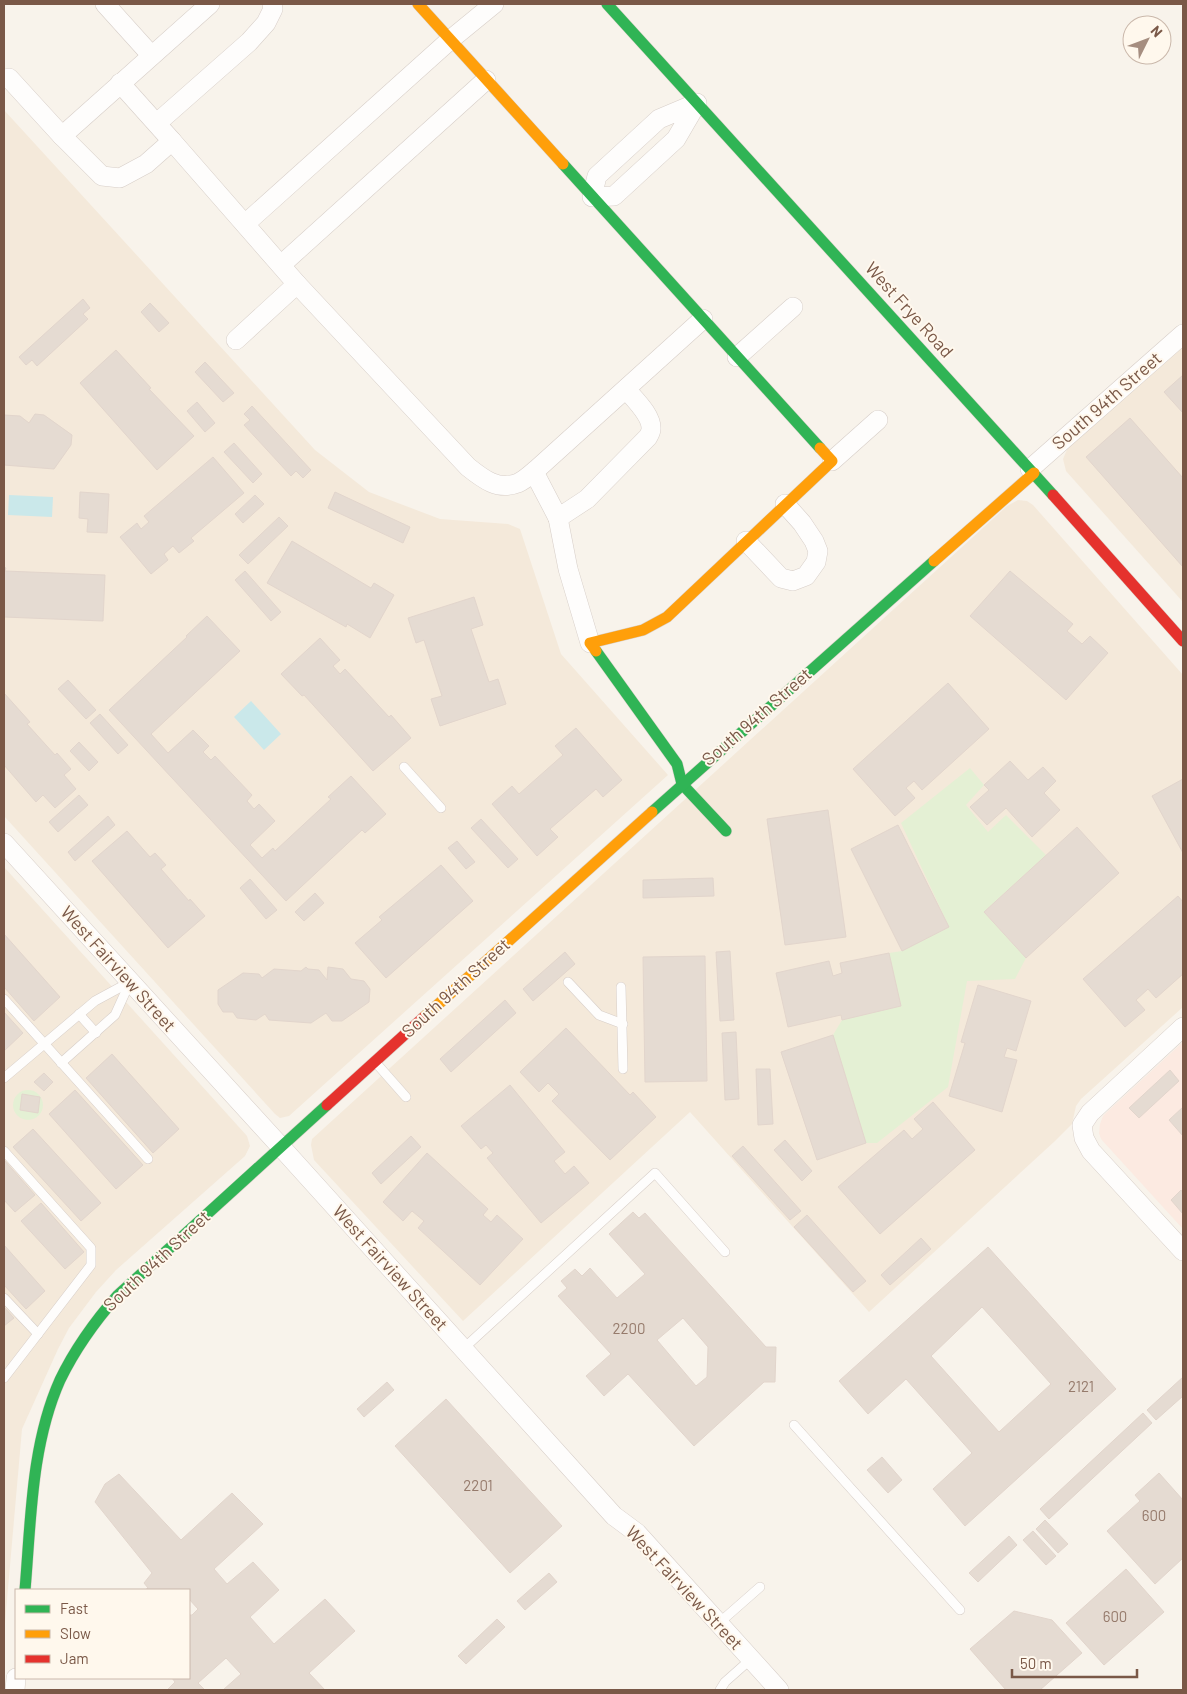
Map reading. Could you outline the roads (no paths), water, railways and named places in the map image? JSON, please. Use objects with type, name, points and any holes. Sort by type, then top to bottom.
[{"type":"street","points":[[105,4],[151,55]]},
{"type":"street","points":[[62,136],[210,4]]},
{"type":"street","points":[[157,124],[249,42],[266,24],[273,9],[272,4]]},
{"type":"street","points":[[418,4],[832,461]]},
{"type":"street","points":[[246,224],[450,40],[494,4]]},
{"type":"street","name":"West Frye Road","points":[[607,4],[1032,471],[1183,642]]},
{"type":"street","points":[[9,78],[102,176],[120,178],[146,164],[172,141]]},
{"type":"street","points":[[281,265],[486,80]]},
{"type":"street","points":[[120,83],[297,284],[468,467],[486,482],[503,486],[518,483],[534,472],[703,319]]},
{"type":"street","points":[[592,196],[597,176],[659,119],[697,103]]},
{"type":"street","points":[[592,196],[614,196],[676,140],[697,103]]},
{"type":"street","points":[[236,340],[297,284]]},
{"type":"street","points":[[737,357],[793,307]]},
{"type":"street","name":"South 94th Street","points":[[25,1589],[36,1477],[48,1413],[73,1355],[102,1313],[118,1296],[374,1061],[1183,334]]},
{"type":"street","points":[[558,518],[587,499],[648,437],[651,430],[649,420],[626,389]]},
{"type":"street","points":[[590,643],[643,630],[667,617],[785,504],[878,420]]},
{"type":"street","points":[[534,472],[558,518],[568,569],[590,643],[677,764],[682,784],[726,831]]},
{"type":"street","points":[[746,541],[781,578],[793,581],[806,576],[816,562],[818,551],[814,540],[785,504]]},
{"type":"street","name":"West Fairview Street","points":[[4,843],[614,1516],[637,1533],[779,1690]]},
{"type":"street","points":[[1183,1027],[1090,1113],[1082,1125],[1084,1138],[1091,1151],[1183,1251]]},
{"type":"lane","points":[[404,767],[441,808]]},
{"type":"lane","points":[[4,1078],[95,1000],[130,982]]},
{"type":"lane","points":[[61,1063],[115,1015],[130,982]]},
{"type":"lane","points":[[568,982],[599,1015],[622,1024]]},
{"type":"lane","points":[[621,987],[624,1069]]},
{"type":"lane","points":[[4,999],[148,1159]]},
{"type":"lane","points":[[79,1014],[96,1033]]},
{"type":"lane","points":[[374,1061],[406,1096]]},
{"type":"lane","points":[[4,1151],[91,1248],[91,1264],[4,1378]]},
{"type":"lane","points":[[463,1349],[655,1173],[726,1252]]},
{"type":"lane","points":[[4,1298],[38,1334]]},
{"type":"lane","points":[[794,1425],[960,1610]]},
{"type":"lane","points":[[719,1623],[760,1587]]},
{"type":"lane","points":[[720,1690],[725,1682],[751,1659]]},
{"type":"water","points":[[9,495],[53,497],[52,517],[8,515]]},
{"type":"water","points":[[251,701],[281,734],[264,750],[234,717]]}]
